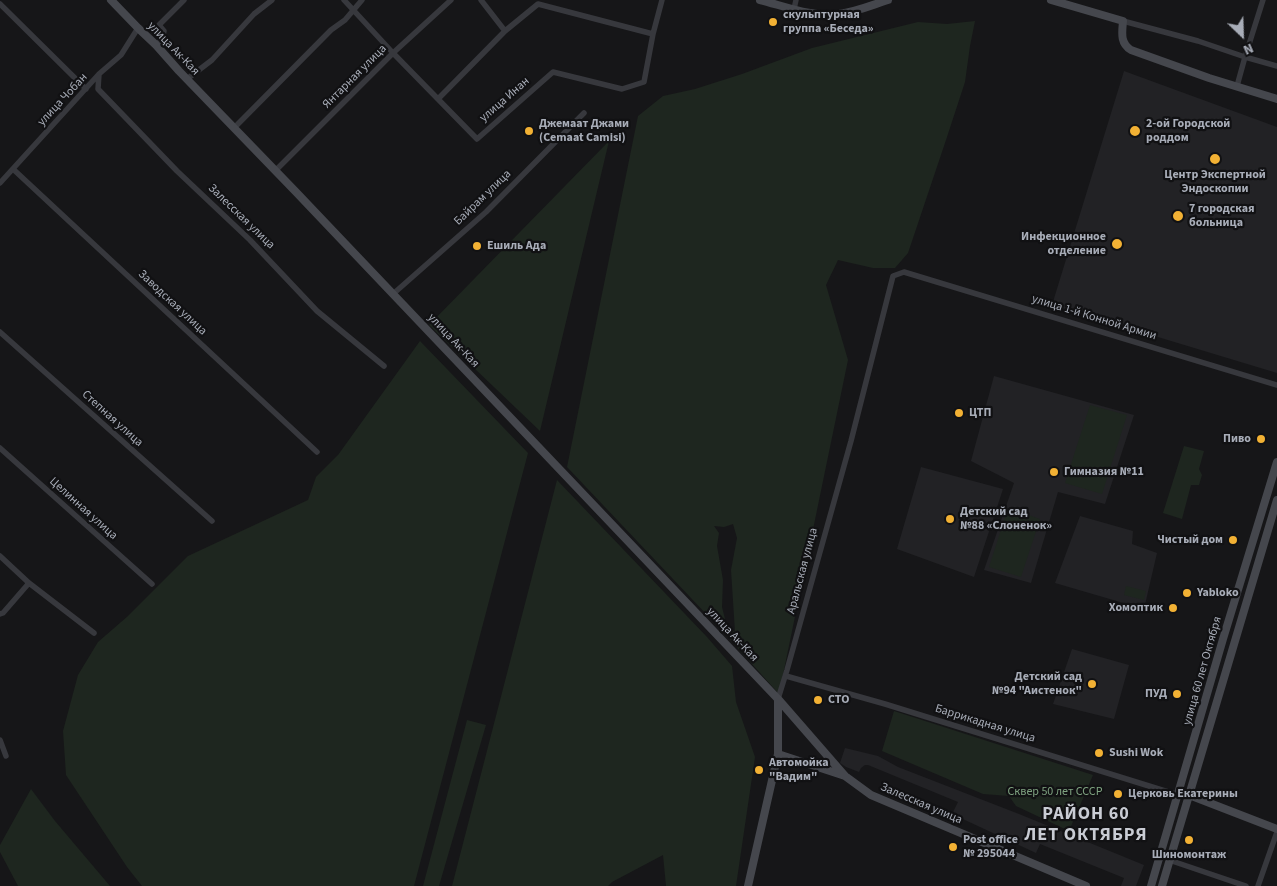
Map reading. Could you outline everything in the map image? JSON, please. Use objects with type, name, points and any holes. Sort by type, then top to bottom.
[{"type":"main road","name":"улица Ак-Кая","points":[[111,0],[276,170],[778,700]]},
{"type":"main road","points":[[760,0],[828,15],[839,14],[870,3],[888,0]]},
{"type":"main road","points":[[1051,0],[1123,21],[1121,35],[1125,46],[1131,50],[1209,78],[1277,99]]},
{"type":"main road","name":"улица 60 лет Октября","points":[[1151,886],[1221,647],[1273,488],[1277,462]]},
{"type":"main road","name":"улица 60 лет Октября","points":[[1162,886],[1277,500]]},
{"type":"main road","name":"Аральская улица","points":[[748,886],[778,754],[778,700]]},
{"type":"main road","name":"Залесская улица","points":[[778,700],[845,776],[871,795],[1086,886]]},
{"type":"main road","points":[[778,754],[845,776]]},
{"type":"main road","points":[[1188,795],[1277,830]]},
{"type":"street","points":[[156,45],[162,39],[164,31],[159,25],[184,0]]},
{"type":"street","points":[[187,79],[212,60],[254,14],[272,0]]},
{"type":"street","name":"улица Инан","points":[[344,0],[477,139],[553,72],[622,89],[644,82],[653,34]]},
{"type":"street","points":[[234,128],[331,30],[345,20],[362,0]]},
{"type":"street","name":"Янтарная улица","points":[[276,170],[393,53],[452,0]]},
{"type":"street","points":[[480,0],[505,31]]},
{"type":"street","points":[[438,99],[505,31],[538,4],[653,34],[662,0]]},
{"type":"street","points":[[794,9],[796,0]]},
{"type":"street","points":[[1237,86],[1262,0]]},
{"type":"street","points":[[0,4],[86,89]]},
{"type":"street","points":[[1123,21],[1198,40],[1277,66]]},
{"type":"street","name":"улица Чобан","points":[[0,183],[100,74],[121,55],[138,28]]},
{"type":"street","name":"Залесская улица","points":[[100,74],[98,89],[128,122],[250,240],[317,310],[384,366]]},
{"type":"street","name":"Байрам улица","points":[[393,294],[486,212],[584,113]]},
{"type":"street","points":[[0,173],[11,171]]},
{"type":"street","name":"Заводская улица","points":[[11,171],[317,452]]},
{"type":"street","name":"улица 1-й Конной Армии","points":[[904,272],[1277,385]]},
{"type":"street","name":"Аральская улица","points":[[778,700],[848,450],[893,276],[904,272]]},
{"type":"street","name":"Степная улица","points":[[0,332],[212,521]]},
{"type":"street","name":"Целинная улица","points":[[0,448],[152,584]]},
{"type":"street","points":[[0,556],[29,583],[94,633]]},
{"type":"street","points":[[0,614],[3,613],[29,583]]},
{"type":"street","name":"Баррикадная улица","points":[[786,676],[885,704],[1178,795]]},
{"type":"street","points":[[0,740],[6,756]]},
{"type":"street","points":[[1258,886],[1277,830]]},
{"type":"street","points":[[1169,860],[1246,886]]},
{"type":"shaded area","name":"7 городская больница","points":[[1124,71],[1277,127],[1277,373],[1052,305]]},
{"type":"shaded area","name":"Гимназия №11","points":[[994,376],[1134,415],[1105,504],[1058,492],[1031,583],[984,570],[1014,483],[971,461]]},
{"type":"shaded area","name":"Детский сад №88 «Слоненок»","points":[[921,467],[1003,489],[974,577],[897,549]]},
{"type":"shaded area","points":[[1080,516],[1133,531],[1132,544],[1157,553],[1144,609],[1055,583]]},
{"type":"shaded area","name":"Детский сад №94 \"Аистенок\"","points":[[1072,649],[1129,665],[1114,719],[1053,704]]},
{"type":"shaded area","points":[[845,748],[878,756],[898,767],[1144,865],[1136,886],[1121,886],[1124,878],[1040,844],[1036,853],[952,814],[958,802],[868,765],[861,768],[859,772],[846,767],[840,763]]},
{"type":"green space","points":[[975,21],[965,82],[908,253],[895,268],[873,268],[838,260],[826,285],[848,360],[779,694],[726,635],[567,467],[638,116],[663,96],[695,89],[742,74],[812,48],[918,22],[947,24]],"holes":[[[733,524],[737,538],[731,570],[735,632],[727,627],[722,607],[723,580],[717,546],[719,533],[714,526],[724,527]]]},
{"type":"green space","points":[[609,141],[540,431],[429,325]]},
{"type":"green space","points":[[420,341],[528,453],[414,886],[142,886],[127,867],[66,775],[63,731],[78,675],[98,642],[128,616],[188,556],[308,500],[316,477],[338,455]]},
{"type":"green space","points":[[1090,405],[1127,415],[1102,494],[1065,483]]},
{"type":"green space","points":[[1184,446],[1204,451],[1199,469],[1202,475],[1199,485],[1191,485],[1182,519],[1163,513]]},
{"type":"green space","points":[[557,480],[707,637],[732,666],[736,702],[755,757],[736,886],[666,886],[663,855],[612,882],[608,886],[452,886]]},
{"type":"green space","points":[[1008,508],[1040,519],[1021,577],[989,567]]},
{"type":"green space","points":[[1126,586],[1146,591],[1144,600],[1124,595]]},
{"type":"green space","name":"Сквер 50 лет СССР","points":[[894,711],[1093,775],[1069,831],[1016,806],[1009,796],[983,794],[882,751]]},
{"type":"green space","points":[[467,720],[486,725],[439,886],[423,886]]},
{"type":"green space","points":[[31,789],[55,821],[110,886],[18,886],[0,852],[0,845]]},
{"type":"place","name":"скульптурная группа «Беседа»","points":[[773,22]]},
{"type":"place","name":"Джемаат Джами (Cemaat Camisi)","points":[[529,131]]},
{"type":"place","name":"2-ой Городской роддом","points":[[1135,131]]},
{"type":"place","name":"Центр Экспертной Эндоскопии","points":[[1215,159]]},
{"type":"place","name":"7 городская больница","points":[[1178,216]]},
{"type":"place","name":"Инфекционное отделение","points":[[1117,244]]},
{"type":"place","name":"Ешиль Ада","points":[[477,246]]},
{"type":"place","name":"ЦТП","points":[[959,413]]},
{"type":"place","name":"Пиво","points":[[1261,439]]},
{"type":"place","name":"Гимназия №11","points":[[1054,472]]},
{"type":"place","name":"Детский сад №88 «Слоненок»","points":[[950,519]]},
{"type":"place","name":"Чистый дом","points":[[1233,540]]},
{"type":"place","name":"Yabloko","points":[[1187,593]]},
{"type":"place","name":"Хомоптик","points":[[1173,608]]},
{"type":"place","name":"Детский сад №94 \"Аистенок\"","points":[[1092,684]]},
{"type":"place","name":"ПУД","points":[[1177,694]]},
{"type":"place","name":"СТО","points":[[818,700]]},
{"type":"place","name":"Sushi Wok","points":[[1099,753]]},
{"type":"place","name":"Автомойка \"Вадим\"","points":[[759,770]]},
{"type":"place","name":"Церковь Екатерины","points":[[1118,794]]},
{"type":"place","name":"Шиномонтаж","points":[[1189,840]]},
{"type":"place","name":"Post office № 295044","points":[[953,847]]},
{"type":"district","name":"РАЙОН 60 ЛЕТ ОКТЯБРЯ","points":[[1086,825]]}]
